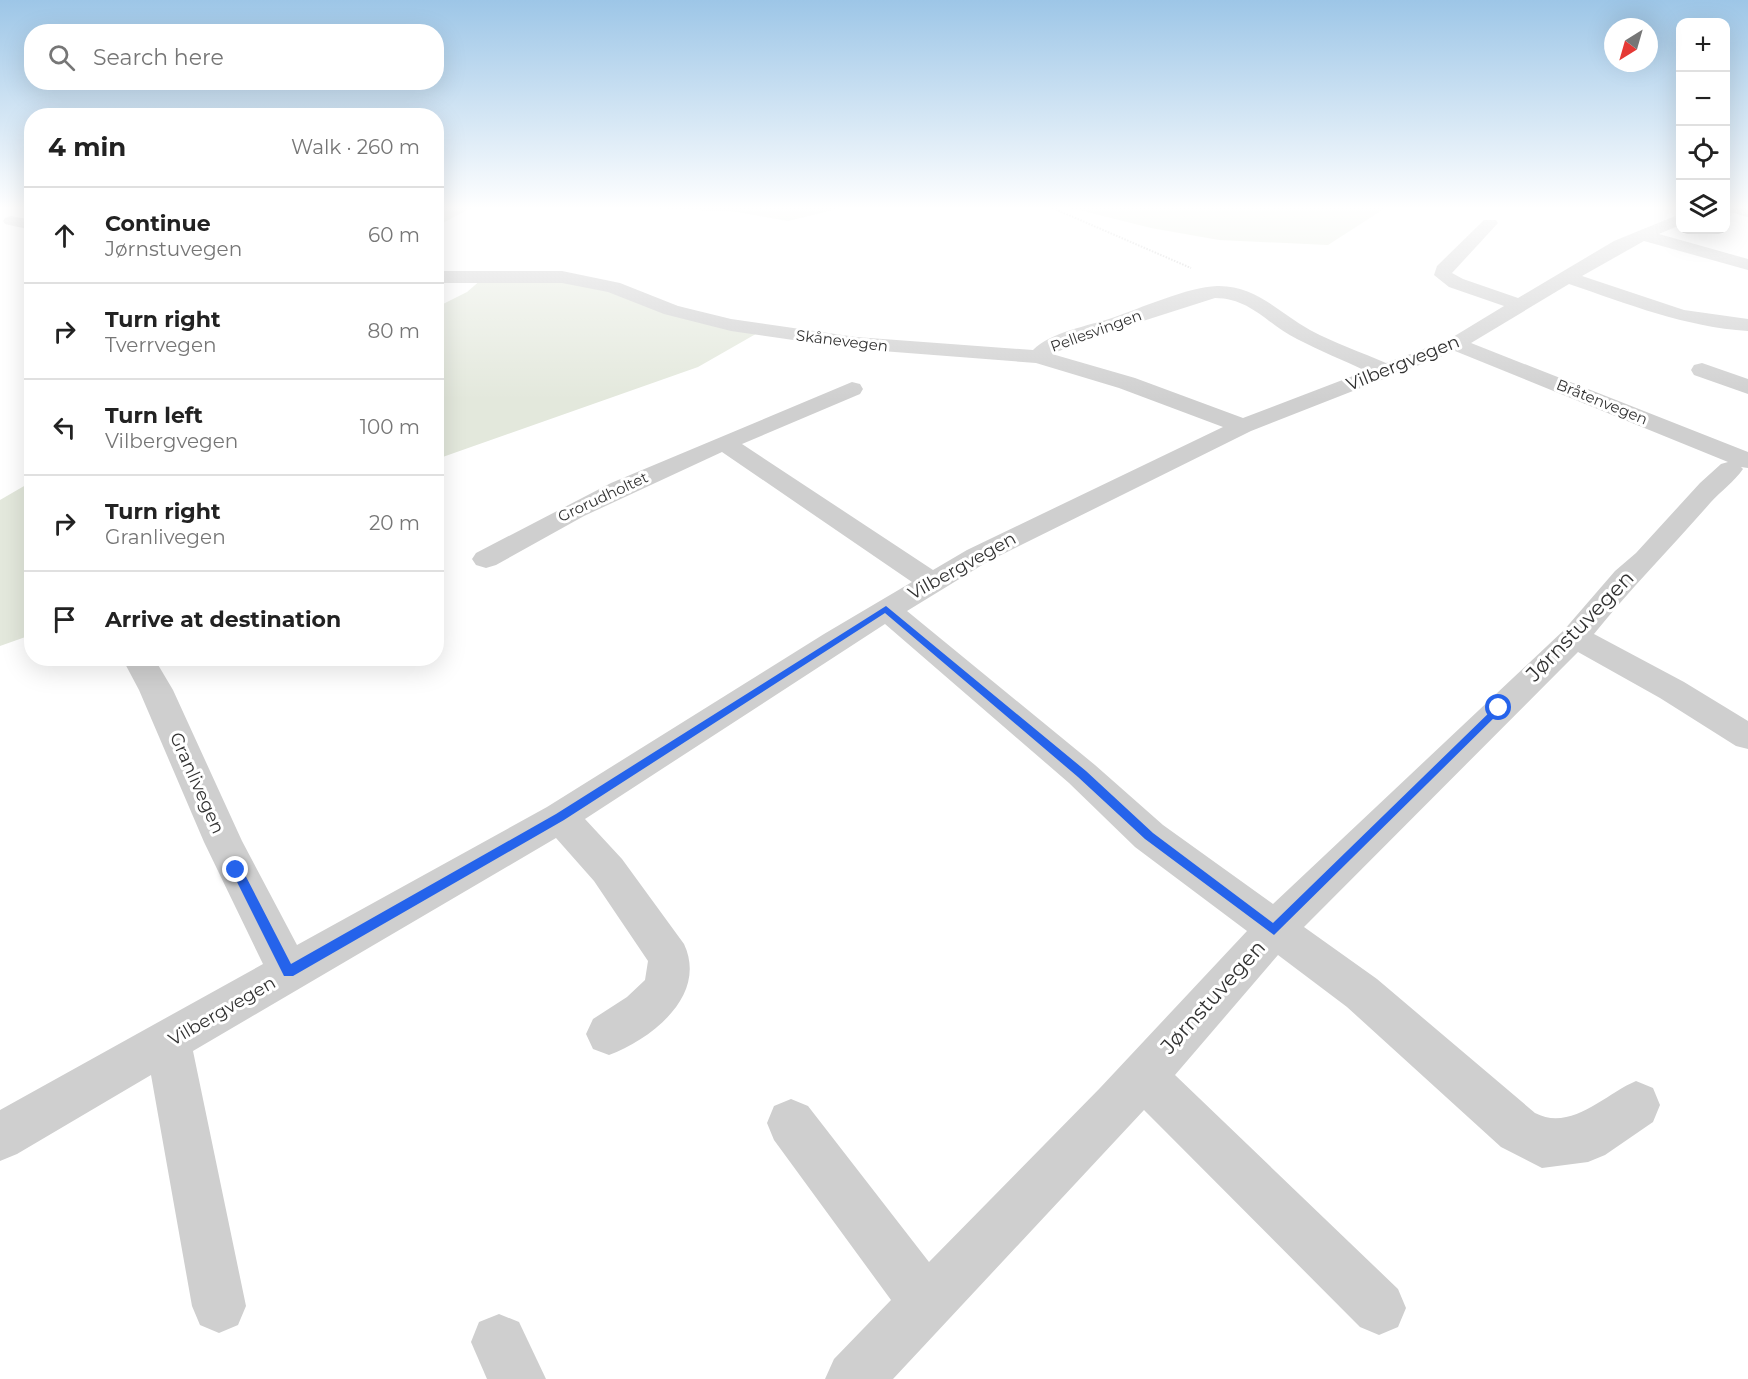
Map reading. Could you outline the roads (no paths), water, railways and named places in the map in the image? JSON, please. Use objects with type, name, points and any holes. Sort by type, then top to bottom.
[{"type":"street","points":[[1443,271],[1443,275],[1456,284],[1519,305]]},
{"type":"street","name":"Vilbergvegen","points":[[0,1137],[560,817],[932,582],[1014,537],[1243,426],[1455,344],[1576,271]]},
{"type":"street","name":"Skånevegen","points":[[444,277],[562,277],[614,287],[670,310],[731,325],[867,344],[1038,357],[1127,383],[1243,426]]},
{"type":"street","points":[[1567,277],[1696,320],[1721,325],[1748,325]]},
{"type":"street","name":"Pellesvingen","points":[[1038,357],[1043,350],[1086,333],[1179,302],[1214,292],[1226,292],[1260,303],[1302,334],[1387,372]]},
{"type":"street","name":"Bråtenvegen","points":[[1455,344],[1739,465]]},
{"type":"street","points":[[1702,370],[1748,387]]},
{"type":"street","name":"Grorudholtet","points":[[486,559],[543,525],[852,389]]},
{"type":"street","points":[[725,443],[932,582]]},
{"type":"street","name":"Jørnstuvegen","points":[[854,1379],[1142,1075],[1274,930],[1575,637],[1625,577],[1646,559],[1709,488],[1739,465]]},
{"type":"street","points":[[886,609],[1082,774],[1149,836],[1362,993],[1518,1130],[1542,1143],[1588,1138],[1636,1105]]},
{"type":"street","points":[[1575,637],[1672,690],[1748,737]]},
{"type":"street","name":"Granlivegen","points":[[142,666],[156,690],[223,842],[289,972]]},
{"type":"street","points":[[560,817],[608,870],[658,938],[669,957],[671,971],[665,990],[635,1017],[609,1034]]},
{"type":"street","points":[[168,1041],[219,1306]]},
{"type":"street","points":[[1142,1075],[1379,1308]]},
{"type":"street","points":[[791,1123],[927,1303]]}]
